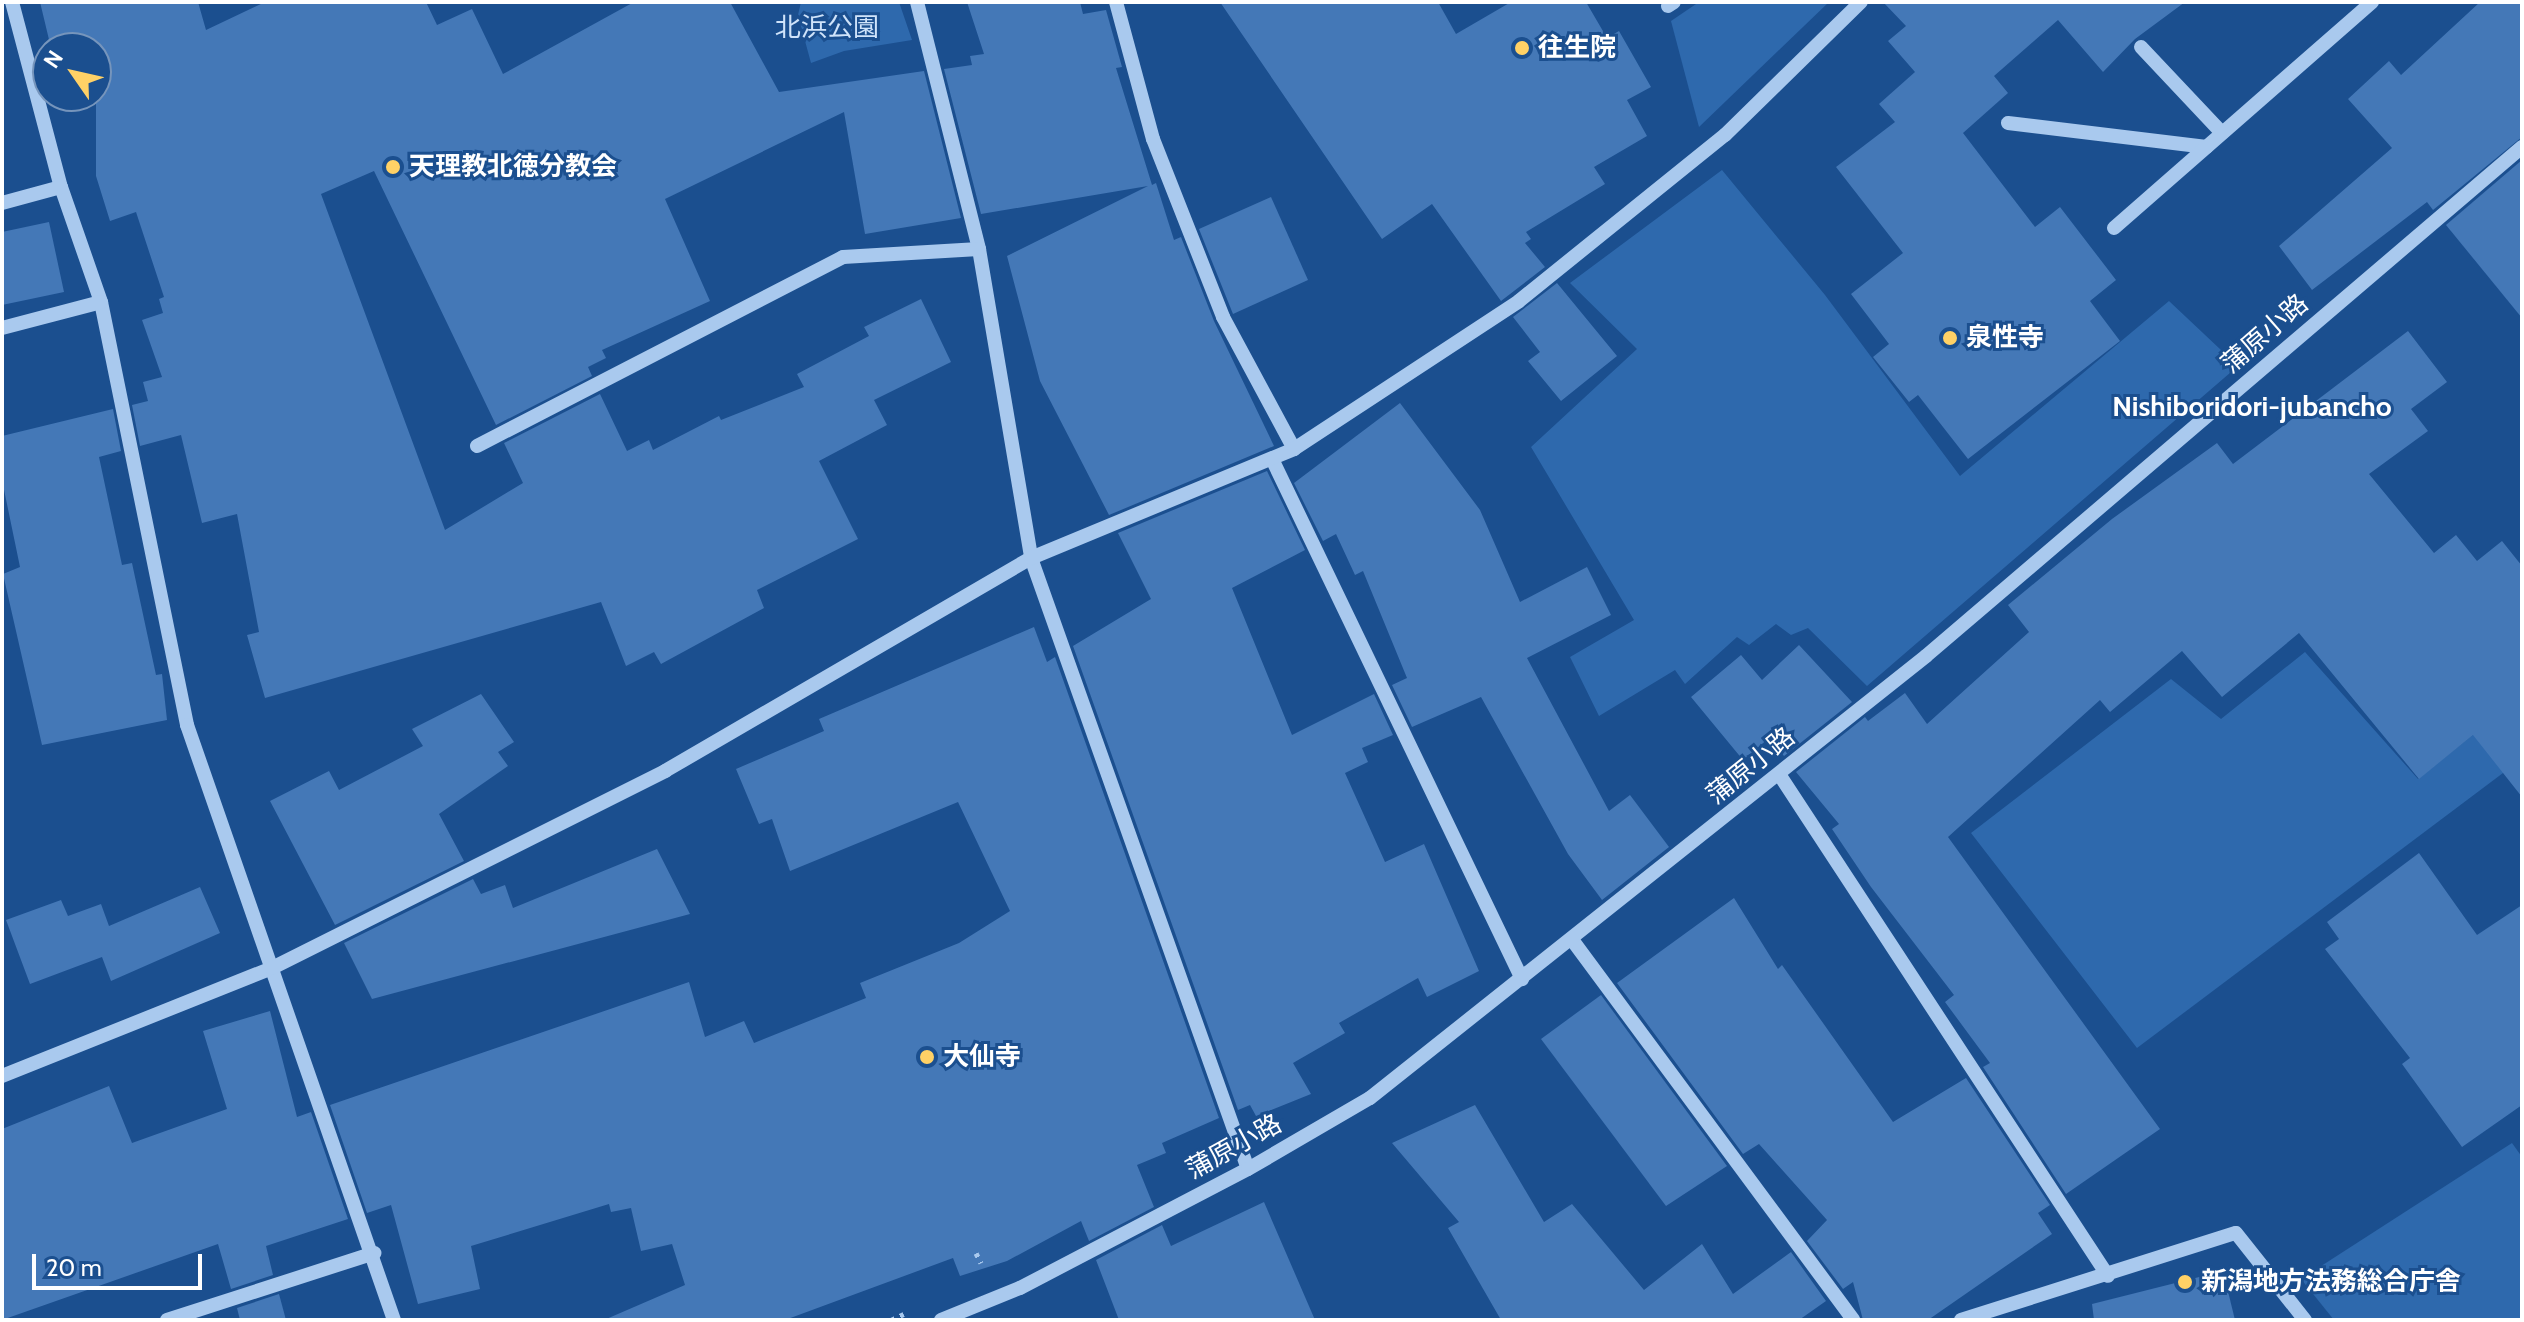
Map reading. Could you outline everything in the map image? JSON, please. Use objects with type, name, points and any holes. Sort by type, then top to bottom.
[{"type":"street","points":[[12,2],[61,187],[101,302],[187,725],[374,1253],[394,1320]]},
{"type":"street","points":[[917,2],[979,249],[1031,558],[1248,1169]]},
{"type":"street","points":[[1116,2],[1153,139],[1223,317],[1294,449]]},
{"type":"street","points":[[2,1076],[272,968],[665,771],[1031,558],[1273,461],[1294,449],[1519,301],[1725,135],[1861,2]]},
{"type":"street","points":[[2114,228],[2372,2]]},
{"type":"street","points":[[2141,47],[2222,133]]},
{"type":"street","points":[[2008,123],[2207,147]]},
{"type":"street","name":"蒲原小路","points":[[941,1320],[1020,1288],[1248,1169],[1370,1098],[1573,941],[1938,646],[2522,147]]},
{"type":"street","points":[[2,203],[61,187]]},
{"type":"street","points":[[477,446],[843,257],[979,249]]},
{"type":"street","points":[[2,328],[101,302]]},
{"type":"street","points":[[1273,461],[1522,979]]},
{"type":"street","points":[[1779,774],[2108,1276]]},
{"type":"street","points":[[1573,941],[1853,1320]]},
{"type":"street","points":[[1961,1320],[2236,1233],[2305,1320]]},
{"type":"street","points":[[167,1320],[374,1253]]},
{"type":"green space","name":"北浜公園","points":[[801,2],[899,2],[912,40],[844,51],[811,63],[798,15]]},
{"type":"green space","points":[[1699,2],[1829,2],[1699,127],[1671,21]]},
{"type":"green space","points":[[1722,170],[1825,295],[1960,476],[2169,301],[2238,366],[1867,686],[1808,628],[1791,635],[1776,624],[1749,645],[1737,637],[1685,684],[1675,670],[1599,716],[1570,657],[1634,620],[1531,447],[1637,349],[1570,283]]},
{"type":"green space","points":[[2305,652],[2418,779],[2479,730],[2511,767],[2137,1048],[1971,833],[2171,679],[2221,719]]},
{"type":"green space","points":[[2512,1143],[2522,1157],[2522,1320],[2334,1320],[2301,1279]]},
{"type":"building","points":[[40,2],[198,2],[206,30],[265,2],[426,2],[437,25],[472,9],[503,74],[634,2],[730,2],[779,92],[924,71],[961,218],[865,234],[844,112],[665,199],[710,301],[602,350],[606,358],[588,367],[592,376],[496,425],[374,171],[321,194],[445,530],[523,483],[504,443],[600,394],[627,451],[649,440],[653,450],[719,416],[721,420],[804,387],[797,374],[869,336],[864,327],[921,299],[951,362],[874,400],[887,425],[819,461],[858,539],[757,590],[764,608],[661,664],[654,652],[626,666],[601,602],[265,698],[247,635],[259,632],[237,514],[202,523],[181,435],[140,446],[132,405],[148,401],[143,382],[162,377],[142,320],[163,313],[159,299],[164,297],[136,212],[110,221],[96,176],[96,112],[112,112],[112,32],[47,32]]},
{"type":"building","points":[[967,2],[1080,2],[1083,14],[1106,10],[1122,67],[1116,68],[1152,185],[1156,183],[1174,240],[1181,237],[1214,321],[1274,446],[1109,515],[1040,381],[1007,256],[1148,186],[981,214],[944,69],[972,65],[970,56],[984,54]]},
{"type":"building","points":[[1220,2],[1438,2],[1456,34],[1511,2],[1586,2],[1607,38],[1619,31],[1651,87],[1627,100],[1647,136],[1594,167],[1605,184],[1526,232],[1531,239],[1525,243],[1545,267],[1501,301],[1432,204],[1382,239]]},
{"type":"building","points":[[1883,2],[2185,2],[2135,39],[2103,72],[2058,20],[1994,76],[2008,93],[1963,133],[2035,227],[2060,207],[2116,280],[2090,301],[2120,341],[1968,459],[1918,395],[1909,402],[1873,357],[1889,344],[1851,294],[1903,253],[1836,167],[1895,122],[1879,104],[1915,72],[1888,41],[1906,26]]},
{"type":"building","points":[[2480,2],[2522,2],[2522,137],[2433,210],[2427,202],[2312,290],[2279,246],[2392,148],[2348,99],[2389,61],[2401,75]]},
{"type":"building","points":[[2522,160],[2522,318],[2446,225]]},
{"type":"building","points":[[1271,197],[1308,280],[1233,314],[1199,229]]},
{"type":"building","points":[[49,222],[64,292],[2,305],[2,232]]},
{"type":"building","points":[[1557,283],[1617,356],[1561,401],[1528,361],[1540,352],[1513,317]]},
{"type":"building","points":[[2408,331],[2447,382],[2411,409],[2428,431],[2369,474],[2434,553],[2456,535],[2477,561],[2502,541],[2522,566],[2522,797],[2473,735],[2419,779],[2299,633],[2222,697],[2182,651],[2110,712],[2100,700],[1948,837],[2160,1129],[2066,1194],[1983,1067],[1990,1063],[1945,1002],[1954,995],[1871,887],[1832,829],[1839,824],[1796,772],[1865,717],[1868,721],[1905,693],[1927,724],[2029,632],[2008,605],[2112,519],[2217,443],[2233,464]]},
{"type":"building","points":[[1400,403],[1480,510],[1520,602],[1587,567],[1611,615],[1527,658],[1609,811],[1630,795],[1669,847],[1602,900],[1568,854],[1481,697],[1412,727],[1392,685],[1407,678],[1363,571],[1355,575],[1336,534],[1323,541],[1294,483]]},
{"type":"building","points":[[113,409],[121,451],[99,457],[122,565],[132,563],[156,675],[162,674],[167,720],[42,745],[3,574],[20,567],[2,480],[2,436]]},
{"type":"building","points":[[1267,471],[1305,550],[1232,588],[1292,735],[1374,694],[1393,735],[1362,748],[1368,762],[1345,773],[1385,862],[1424,844],[1479,971],[1427,997],[1418,978],[1339,1023],[1345,1033],[1293,1063],[1311,1094],[1256,1116],[1250,1105],[1238,1110],[1073,646],[1151,599],[1118,533]]},
{"type":"building","points":[[1034,627],[1047,662],[1055,657],[1219,1118],[1162,1143],[1166,1153],[1137,1165],[1154,1207],[1089,1241],[1081,1221],[1007,1261],[960,1276],[953,1258],[785,1320],[604,1320],[685,1285],[672,1244],[641,1251],[631,1208],[611,1212],[609,1204],[471,1246],[480,1289],[418,1304],[391,1205],[367,1213],[330,1105],[689,982],[705,1037],[744,1021],[754,1043],[866,998],[860,983],[959,943],[1010,911],[958,802],[790,871],[772,819],[759,824],[736,769],[824,731],[819,719]]},
{"type":"building","points":[[1799,645],[1852,702],[1784,756],[1769,738],[1743,760],[1691,697],[1741,655],[1762,680]]},
{"type":"building","points":[[481,694],[514,742],[498,752],[508,766],[439,814],[464,861],[335,925],[270,801],[329,771],[339,790],[423,746],[412,729]]},
{"type":"building","points":[[657,849],[690,914],[372,999],[344,943],[473,879],[481,894],[505,885],[513,908]]},
{"type":"building","points":[[2419,853],[2477,935],[2522,905],[2522,1105],[2462,1147],[2402,1064],[2410,1058],[2325,949],[2339,939],[2327,922]]},
{"type":"building","points":[[200,887],[220,933],[111,981],[102,957],[30,984],[6,920],[61,900],[68,916],[101,904],[109,926]]},
{"type":"building","points":[[1734,898],[1778,969],[1782,965],[1893,1122],[1966,1078],[2050,1205],[2038,1213],[2052,1234],[1928,1320],[1863,1320],[1853,1282],[1843,1289],[1807,1241],[1827,1220],[1759,1144],[1743,1154],[1617,983]]},
{"type":"building","points":[[1601,995],[1727,1166],[1666,1206],[1541,1039]]},
{"type":"building","points":[[270,1011],[297,1117],[311,1112],[348,1219],[266,1246],[273,1275],[231,1289],[218,1244],[2,1320],[2,1129],[109,1086],[132,1143],[227,1109],[203,1031]]},
{"type":"building","points":[[1475,1105],[1544,1222],[1572,1204],[1644,1290],[1702,1244],[1733,1294],[1791,1252],[1826,1301],[1799,1320],[1501,1320],[1448,1228],[1459,1222],[1392,1143]]},
{"type":"building","points":[[1264,1202],[1315,1320],[1119,1320],[1096,1260],[1162,1225],[1171,1246]]},
{"type":"building","points":[[2223,1271],[2235,1320],[2094,1320],[2092,1304]]},
{"type":"building","points":[[279,1294],[286,1320],[240,1320],[237,1308]]},
{"type":"place","name":"往生院","points":[[1522,48]]},
{"type":"place","name":"天理教北徳分教会","points":[[393,167]]},
{"type":"place","name":"泉性寺","points":[[1950,338]]},
{"type":"place","name":"大仙寺","points":[[927,1057]]},
{"type":"place","name":"新潟地方法務総合庁舎","points":[[2185,1282]]},
{"type":"district","name":"Nishiboridori-jubancho","points":[[2252,406]]}]
